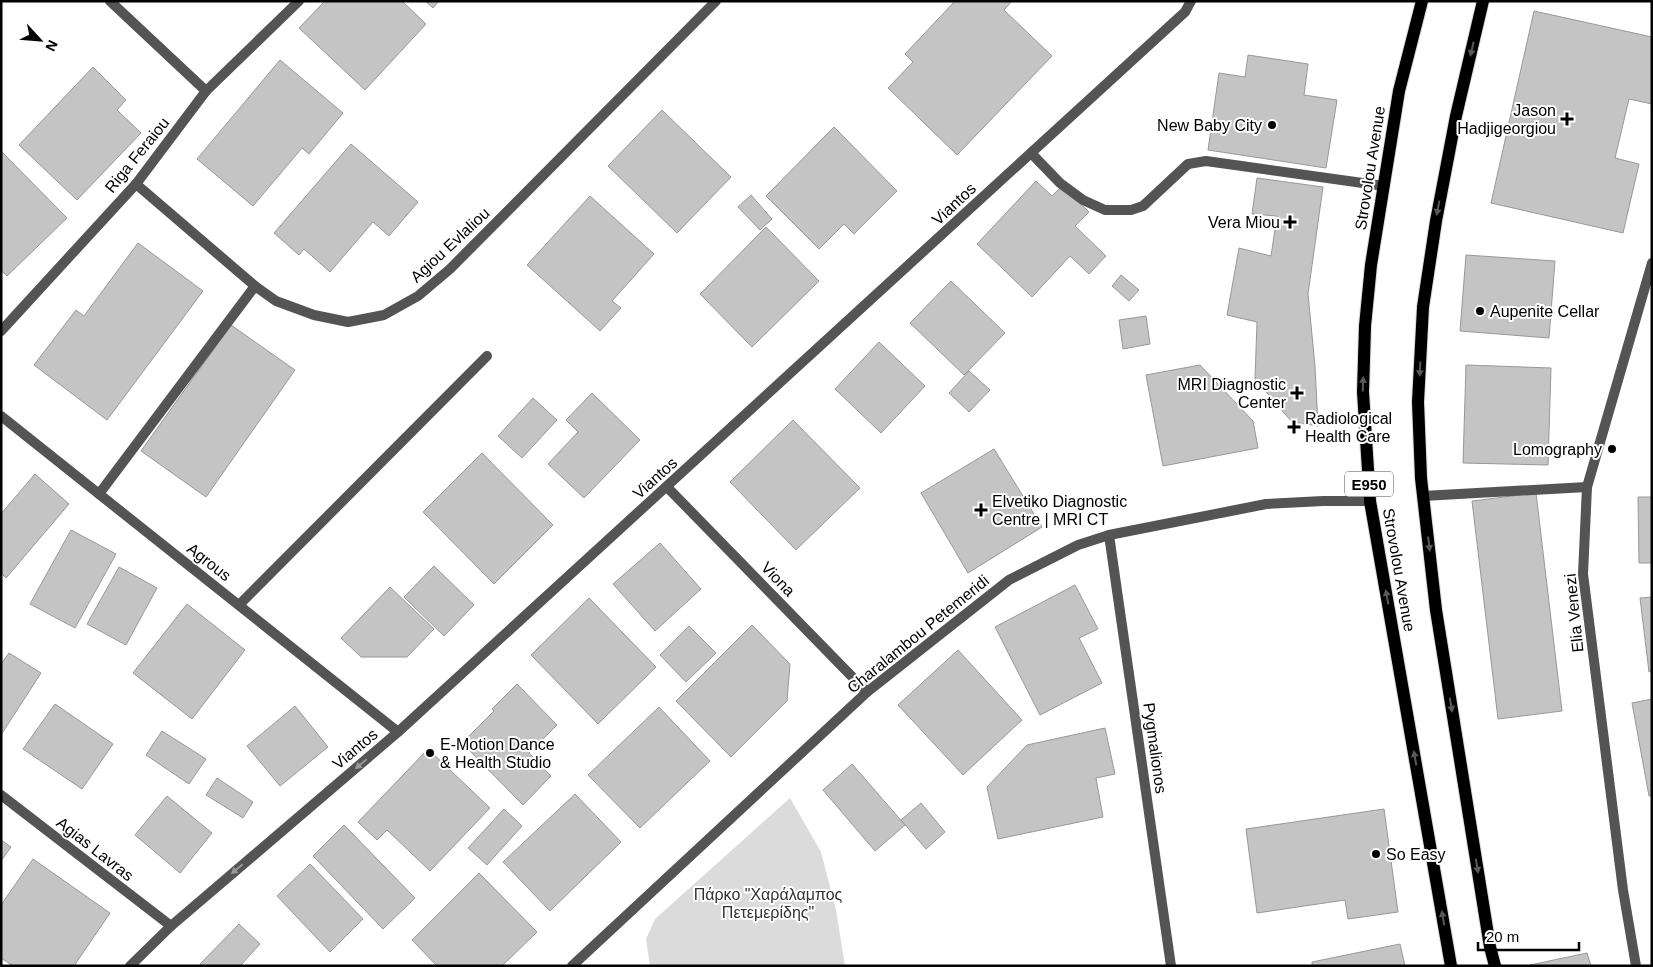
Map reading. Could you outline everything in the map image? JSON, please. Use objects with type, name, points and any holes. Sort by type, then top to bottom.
[{"type":"main road","name":"Strovolou Avenue","points":[[1422,1],[1399,91],[1371,265],[1365,326],[1363,392],[1370,501],[1451,966]]},
{"type":"main road","name":"Strovolou Avenue","points":[[1483,1],[1456,116],[1436,221],[1423,307],[1418,402],[1421,478],[1436,610],[1490,947],[1495,966]]},
{"type":"street","points":[[110,1],[206,91]]},
{"type":"street","name":"Riga Feraiou","points":[[1,332],[136,184],[206,91],[299,1]]},
{"type":"street","name":"Agiou Evlaliou","points":[[136,184],[255,286],[276,301],[314,315],[348,322],[384,315],[418,296],[450,269],[716,1]]},
{"type":"street","name":"Viantos","points":[[130,966],[171,926],[398,732],[1185,12],[1191,1]]},
{"type":"street","points":[[1032,153],[1060,182],[1082,200],[1105,210],[1131,210],[1143,206],[1188,164],[1206,161],[1384,186]]},
{"type":"street","name":"Elia Venezi","points":[[1636,966],[1623,890],[1583,574],[1587,487],[1652,263]]},
{"type":"street","points":[[99,494],[255,286]]},
{"type":"street","points":[[239,605],[488,356]]},
{"type":"street","name":"Agrous","points":[[1,416],[398,732]]},
{"type":"street","name":"Viona","points":[[667,487],[868,692]]},
{"type":"street","points":[[1423,496],[1587,487]]},
{"type":"street","name":"Charalambou Petemeridi","points":[[572,966],[868,692],[1009,580],[1078,544],[1109,535],[1266,504],[1370,501]]},
{"type":"street","name":"Pygmalionos","points":[[1109,535],[1171,966]]},
{"type":"street","name":"Agias Lavras","points":[[1,795],[171,926]]},
{"type":"street","points":[[582,957],[589,966]]},
{"type":"green space","name":"Πάρκο \"Χαράλαμπος Πετεμερίδης\"","points":[[790,798],[821,852],[836,910],[845,966],[650,966],[646,939],[655,919]]},
{"type":"building","points":[[325,1],[402,1],[426,24],[365,90],[299,28]]},
{"type":"building","points":[[425,1],[439,1],[433,8]]},
{"type":"building","points":[[955,1],[1012,1],[1004,10],[1052,56],[957,155],[888,88],[913,62],[905,54]]},
{"type":"building","points":[[1534,11],[1652,37],[1652,104],[1629,99],[1615,158],[1639,164],[1623,233],[1491,203]]},
{"type":"building","name":"New Baby City","points":[[1248,55],[1308,64],[1304,95],[1337,100],[1326,168],[1208,150],[1219,73],[1245,77]]},
{"type":"building","points":[[280,60],[343,113],[309,154],[302,148],[253,206],[197,159]]},
{"type":"building","points":[[93,67],[126,100],[117,110],[141,133],[77,200],[19,145]]},
{"type":"building","points":[[662,110],[731,177],[677,233],[608,166]]},
{"type":"building","points":[[834,127],[897,191],[854,234],[844,224],[819,249],[766,196]]},
{"type":"building","points":[[351,144],[418,202],[389,236],[373,222],[330,272],[304,249],[299,255],[274,233]]},
{"type":"building","points":[[1,151],[67,218],[7,276],[1,270]]},
{"type":"building","points":[[1257,178],[1323,187],[1308,294],[1315,366],[1318,426],[1292,422],[1255,379],[1257,322],[1227,315],[1239,248],[1271,256],[1277,216],[1252,214]]},
{"type":"building","points":[[1036,181],[1052,196],[1062,186],[1089,212],[1075,226],[1106,256],[1089,274],[1070,256],[1032,297],[977,244]]},
{"type":"building","points":[[751,195],[772,219],[760,230],[738,207]]},
{"type":"building","points":[[590,196],[654,254],[612,301],[621,308],[600,331],[527,265]]},
{"type":"building","points":[[766,227],[819,281],[752,347],[700,294]]},
{"type":"building","points":[[138,243],[203,291],[107,420],[34,365],[76,310],[84,316]]},
{"type":"building","points":[[1466,255],[1555,261],[1549,338],[1460,331]]},
{"type":"building","points":[[1121,275],[1139,290],[1129,301],[1112,286]]},
{"type":"building","points":[[951,281],[1005,333],[964,375],[910,323]]},
{"type":"building","points":[[1146,316],[1150,344],[1123,349],[1119,320]]},
{"type":"building","points":[[231,325],[295,370],[206,497],[141,451]]},
{"type":"building","points":[[879,342],[925,386],[881,433],[835,389]]},
{"type":"building","points":[[1200,365],[1253,421],[1258,448],[1163,466],[1146,375]]},
{"type":"building","points":[[1466,365],[1551,368],[1548,465],[1463,463]]},
{"type":"building","points":[[969,371],[990,390],[969,412],[949,393]]},
{"type":"building","points":[[592,393],[640,440],[584,498],[548,464],[578,432],[566,420]]},
{"type":"building","points":[[533,398],[557,420],[522,458],[498,436]]},
{"type":"building","points":[[793,420],[860,488],[796,550],[730,482]]},
{"type":"building","name":"Elvetiko Diagnostic Centre | MRI CT","points":[[994,449],[1042,527],[968,573],[921,493]]},
{"type":"building","points":[[482,453],[553,525],[494,584],[423,512]]},
{"type":"building","points":[[35,474],[69,504],[6,578],[1,573],[1,514]]},
{"type":"building","points":[[1536,493],[1562,711],[1498,719],[1472,501]]},
{"type":"building","points":[[1638,497],[1652,497],[1652,563],[1639,563]]},
{"type":"building","points":[[71,530],[116,554],[75,628],[30,604]]},
{"type":"building","points":[[660,543],[701,589],[655,631],[613,584]]},
{"type":"building","points":[[434,566],[474,605],[444,636],[404,597]]},
{"type":"building","points":[[119,567],[157,588],[126,645],[87,624]]},
{"type":"building","points":[[1075,585],[1098,629],[1079,638],[1102,683],[1040,715],[995,627]]},
{"type":"building","points":[[390,587],[434,629],[407,657],[361,657],[341,638]]},
{"type":"building","points":[[1652,597],[1652,671],[1649,672],[1640,598]]},
{"type":"building","points":[[589,598],[656,667],[598,724],[531,655]]},
{"type":"building","points":[[187,604],[245,650],[192,719],[133,673]]},
{"type":"building","points":[[752,625],[790,664],[787,701],[731,757],[676,701]]},
{"type":"building","points":[[689,626],[716,653],[686,682],[660,655]]},
{"type":"building","points":[[958,650],[1022,720],[963,775],[898,705]]},
{"type":"building","points":[[9,653],[41,673],[1,735],[1,664]]},
{"type":"building","points":[[517,684],[557,725],[529,753],[551,776],[523,805],[462,743],[494,711],[492,709]]},
{"type":"building","points":[[1652,699],[1652,795],[1649,796],[1632,703]]},
{"type":"building","points":[[55,704],[113,744],[82,789],[23,749]]},
{"type":"building","points":[[295,706],[328,747],[280,786],[247,746]]},
{"type":"building","points":[[659,707],[710,761],[640,828],[588,775]]},
{"type":"building","points":[[1105,728],[1115,774],[1096,778],[1103,817],[998,839],[987,787],[1027,745]]},
{"type":"building","points":[[162,731],[206,759],[189,784],[146,755]]},
{"type":"building","points":[[428,749],[490,808],[430,871],[387,830],[377,840],[358,822]]},
{"type":"building","points":[[852,764],[905,825],[875,851],[823,790]]},
{"type":"building","points":[[217,778],[253,802],[243,818],[206,795]]},
{"type":"building","points":[[575,794],[621,842],[550,911],[503,862]]},
{"type":"building","points":[[167,796],[212,833],[180,873],[135,835]]},
{"type":"building","points":[[921,803],[945,832],[926,849],[901,820]]},
{"type":"building","points":[[504,809],[522,826],[487,865],[468,848]]},
{"type":"building","points":[[1384,809],[1398,912],[1348,919],[1345,900],[1257,913],[1246,829]]},
{"type":"building","points":[[344,825],[415,898],[383,929],[313,856]]},
{"type":"building","points":[[1,840],[11,847],[1,861]]},
{"type":"building","points":[[33,859],[110,913],[74,966],[13,966],[1,958],[1,905]]},
{"type":"building","points":[[310,864],[363,919],[330,952],[277,896]]},
{"type":"building","points":[[479,873],[537,932],[502,966],[437,966],[412,940]]},
{"type":"building","points":[[239,924],[260,944],[240,966],[202,966],[200,964]]},
{"type":"building","points":[[1400,944],[1405,966],[1312,966],[1312,962]]},
{"type":"building","points":[[1587,953],[1591,966],[1530,966],[1530,965]]},
{"type":"place","name":"Jason Hadjigeorgiou","points":[[1567,119]]},
{"type":"place","name":"New Baby City","points":[[1272,125]]},
{"type":"place","name":"Vera Miou","points":[[1290,222]]},
{"type":"place","name":"Aupenite Cellar","points":[[1480,311]]},
{"type":"place","name":"MRI Diagnostic Center","points":[[1297,393]]},
{"type":"place","name":"Radiological Health Care","points":[[1294,427]]},
{"type":"place","name":"Lomography","points":[[1612,449]]},
{"type":"place","name":"Elvetiko Diagnostic Centre | MRI CT","points":[[981,510]]},
{"type":"place","name":"E-Motion Dance & Health Studio","points":[[430,753]]},
{"type":"place","name":"So Easy","points":[[1376,854]]}]
